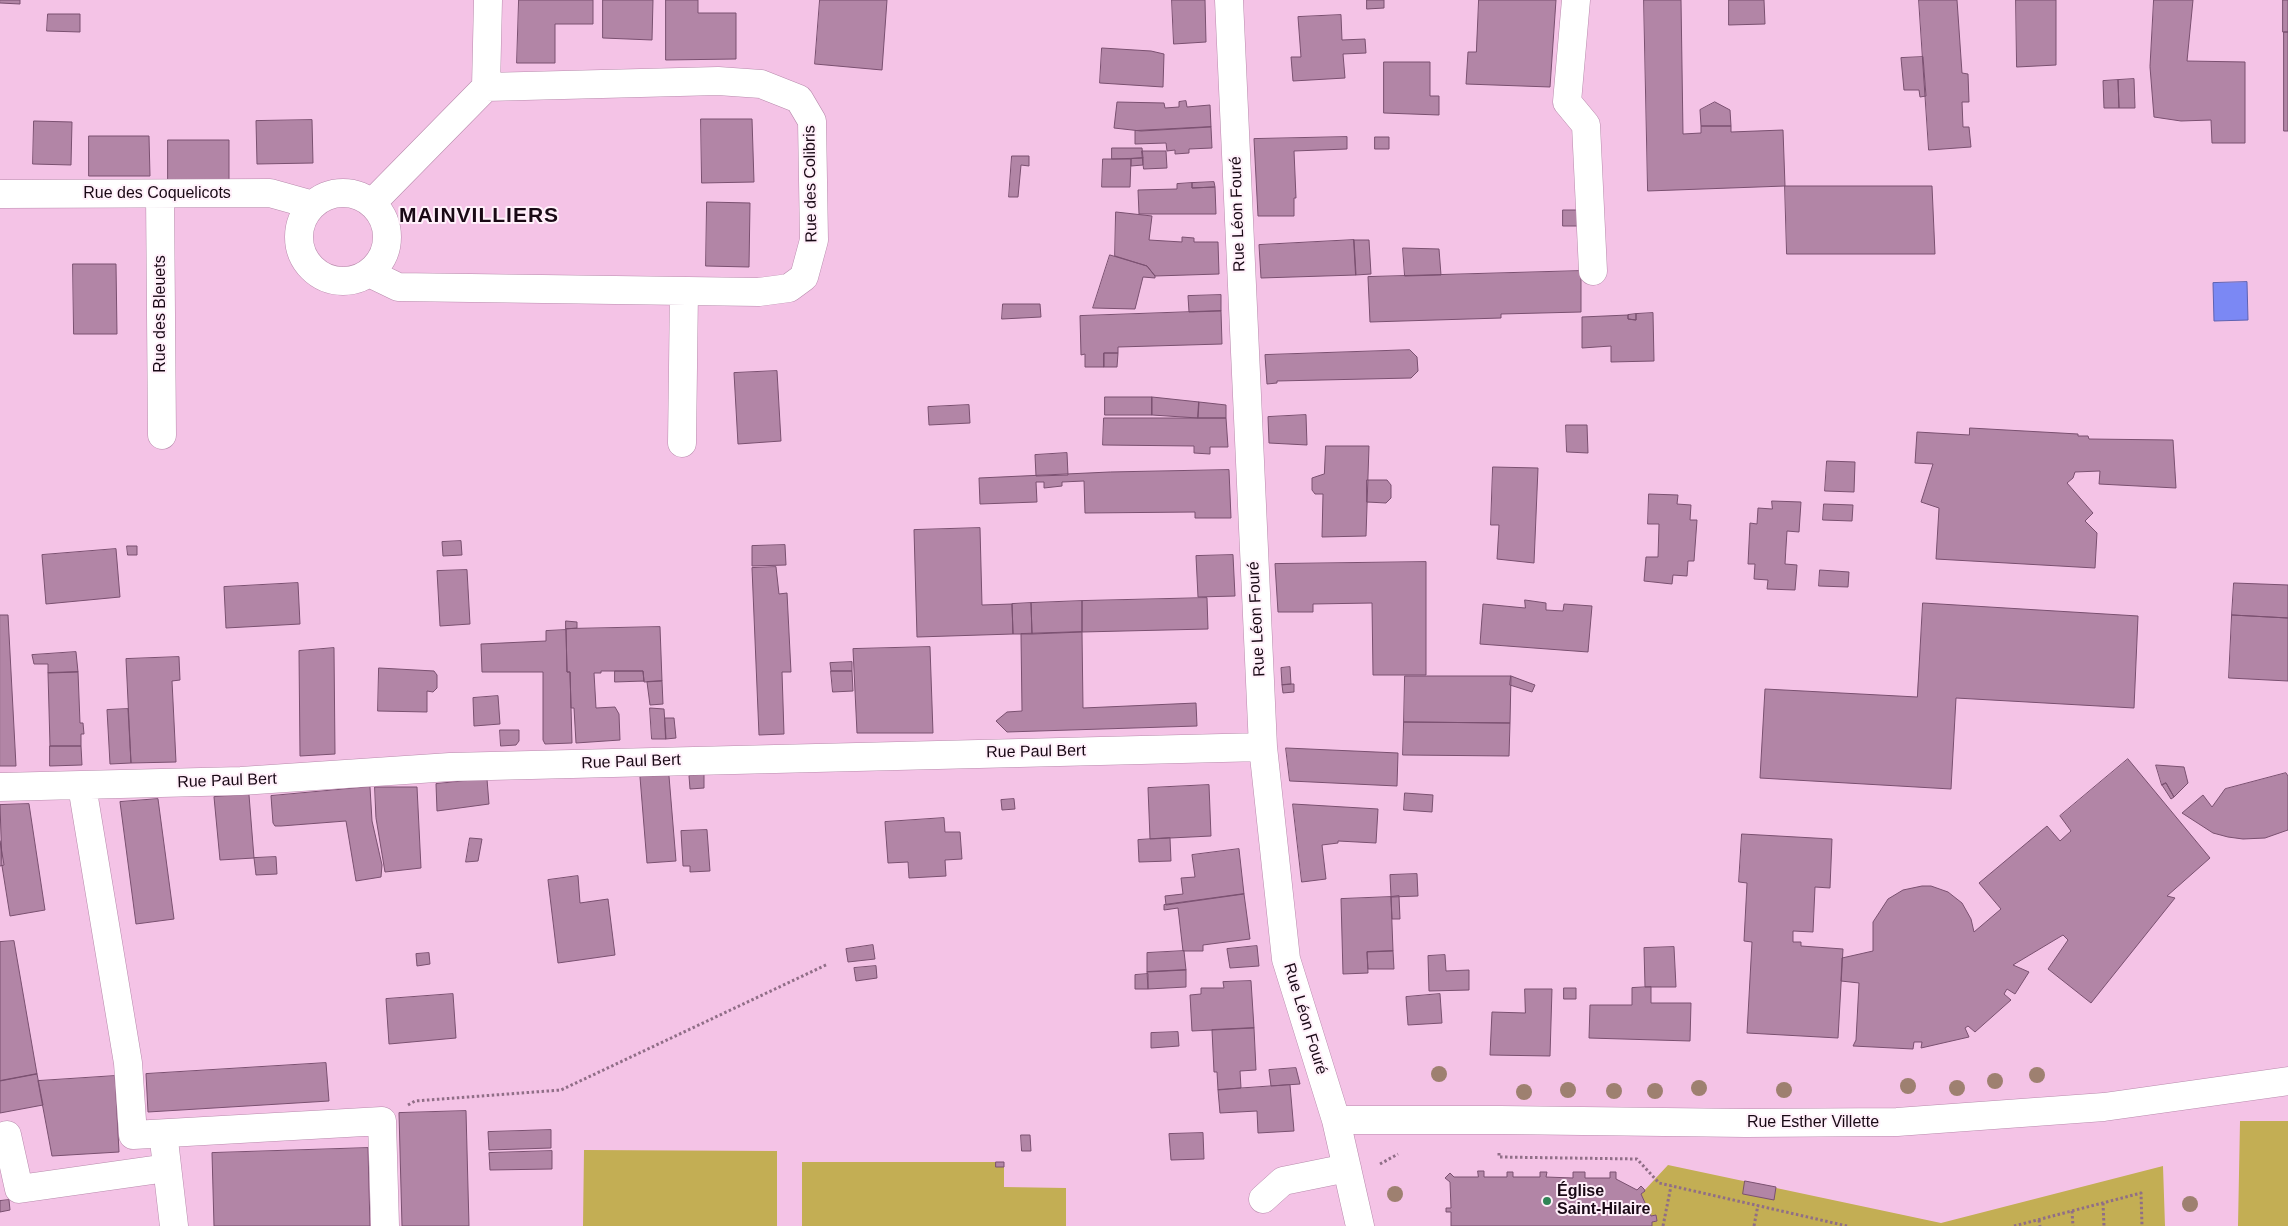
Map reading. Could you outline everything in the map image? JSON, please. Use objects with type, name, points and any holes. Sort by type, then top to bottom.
[{"type":"street","points":[[372,203],[486,87],[488,0]]},
{"type":"street","name":"Rue Léon Fouré","points":[[1230,0],[1263,747],[1286,959],[1336,1120],[1360,1226]]},
{"type":"street","points":[[1576,0],[1567,102],[1586,126],[1593,271]]},
{"type":"street","name":"Rue des Colibris","points":[[369,273],[398,287],[759,292],[789,288],[804,277],[814,240],[812,121],[799,99],[761,84],[718,81],[486,87]]},
{"type":"street","name":"Rue des Coquelicots","points":[[0,194],[270,193],[313,205]]},
{"type":"street","points":[[341,193],[357,195],[372,203],[382,216],[388,231],[386,248],[379,263],[369,273],[356,279],[343,281],[329,278],[317,272],[307,262],[300,248],[299,233],[303,217],[313,205],[326,196],[341,193]]},
{"type":"street","name":"Rue des Bleuets","points":[[160,194],[162,435]]},
{"type":"street","points":[[682,443],[684,291]]},
{"type":"street","name":"Rue Paul Bert","points":[[0,787],[241,781],[450,767],[1263,747]]},
{"type":"street","points":[[82,786],[128,1063],[133,1135],[382,1121],[385,1226]]},
{"type":"street","name":"Rue Esther Villette","points":[[1336,1120],[1746,1123],[1897,1122],[2104,1107],[2288,1080]]},
{"type":"street","points":[[164,1133],[174,1226]]},
{"type":"street","points":[[0,1137],[7,1136],[19,1189],[167,1168]]},
{"type":"street","points":[[1263,1199],[1283,1181],[1347,1168]]},
{"type":"path","points":[[382,1121],[415,1101],[562,1090],[828,964]]},
{"type":"path","points":[[1500,1120],[1499,1157],[1637,1159],[1659,1183],[1836,1225],[1848,1226]]},
{"type":"path","points":[[1663,1226],[1671,1186]]},
{"type":"path","points":[[2014,1226],[2141,1193],[2142,1226]]},
{"type":"path","points":[[2103,1203],[2104,1226]]},
{"type":"path","points":[[1754,1226],[1758,1206]]},
{"type":"path","points":[[2072,1211],[2073,1226]]},
{"type":"path","points":[[2039,1220],[2040,1226]]},
{"type":"shaded area","points":[[2240,1121],[2288,1121],[2288,1226],[2238,1226]]},
{"type":"shaded area","points":[[584,1150],[777,1151],[777,1226],[583,1226]]},
{"type":"shaded area","points":[[802,1162],[996,1162],[996,1167],[1004,1167],[1004,1187],[1066,1188],[1066,1226],[802,1226]]},
{"type":"shaded area","points":[[1668,1165],[1941,1223],[2163,1166],[2165,1226],[1652,1226],[1652,1222],[1657,1221],[1656,1215],[1651,1216],[1641,1194]]},
{"type":"water","points":[[2247,282],[2248,320],[2214,321],[2213,283]]},
{"type":"building","points":[[0,0],[20,0],[20,4],[0,3]]},
{"type":"building","points":[[519,0],[593,0],[593,24],[555,24],[555,63],[517,63]]},
{"type":"building","points":[[603,0],[653,0],[652,40],[603,38]]},
{"type":"building","points":[[666,0],[698,0],[698,13],[736,13],[736,59],[666,60]]},
{"type":"building","points":[[820,0],[887,0],[882,70],[815,64]]},
{"type":"building","points":[[1172,0],[1205,0],[1206,42],[1174,44]]},
{"type":"building","points":[[1367,0],[1384,0],[1384,8],[1367,9]]},
{"type":"building","points":[[1479,0],[1556,0],[1550,87],[1466,84],[1468,52],[1476,52]]},
{"type":"building","points":[[1644,0],[1681,0],[1683,134],[1701,133],[1701,126],[1731,126],[1731,132],[1783,130],[1785,186],[1648,191]]},
{"type":"building","points":[[1729,0],[1764,0],[1765,24],[1729,25]]},
{"type":"building","points":[[1919,0],[1957,0],[1962,73],[1968,74],[1969,102],[1962,102],[1963,127],[1969,127],[1971,147],[1929,150]]},
{"type":"building","points":[[2016,0],[2056,0],[2056,65],[2017,67]]},
{"type":"building","points":[[2154,0],[2193,0],[2187,61],[2245,62],[2245,143],[2212,143],[2211,120],[2181,121],[2154,117],[2150,67]]},
{"type":"building","points":[[2283,0],[2288,0],[2288,32],[2283,32]]},
{"type":"building","points":[[48,14],[80,14],[80,32],[47,31]]},
{"type":"building","points":[[1341,15],[1342,40],[1365,39],[1366,53],[1343,54],[1345,78],[1293,81],[1291,57],[1301,57],[1298,17]]},
{"type":"building","points":[[2284,32],[2288,32],[2288,131],[2284,131]]},
{"type":"building","points":[[1102,48],[1151,51],[1164,54],[1163,87],[1100,83]]},
{"type":"building","points":[[1923,57],[1926,96],[1920,97],[1919,90],[1904,90],[1901,58]]},
{"type":"building","points":[[1384,62],[1430,62],[1430,96],[1439,96],[1439,115],[1384,113]]},
{"type":"building","points":[[2134,79],[2135,108],[2119,108],[2118,80]]},
{"type":"building","points":[[2118,80],[2119,108],[2104,108],[2103,81]]},
{"type":"building","points":[[1186,101],[1187,107],[1210,105],[1211,127],[1141,131],[1114,128],[1117,102],[1164,103],[1165,108],[1179,107],[1179,102]]},
{"type":"building","points":[[1715,102],[1730,110],[1731,126],[1701,126],[1700,110]]},
{"type":"building","points":[[701,119],[752,119],[754,182],[702,183]]},
{"type":"building","points":[[312,120],[313,163],[257,164],[256,121]]},
{"type":"building","points":[[34,121],[72,122],[71,165],[33,164]]},
{"type":"building","points":[[1211,127],[1212,148],[1189,149],[1189,153],[1175,154],[1175,150],[1167,151],[1166,143],[1135,144],[1135,131]]},
{"type":"building","points":[[89,136],[149,136],[150,176],[89,176]]},
{"type":"building","points":[[1347,137],[1347,149],[1294,151],[1296,198],[1294,198],[1294,216],[1258,216],[1254,139]]},
{"type":"building","points":[[1375,137],[1389,137],[1389,149],[1375,149]]},
{"type":"building","points":[[168,140],[229,140],[229,184],[168,184]]},
{"type":"building","points":[[1112,148],[1142,148],[1143,158],[1112,159]]},
{"type":"building","points":[[1142,151],[1166,151],[1167,168],[1144,169]]},
{"type":"building","points":[[1012,156],[1029,156],[1029,166],[1021,165],[1018,197],[1009,197]]},
{"type":"building","points":[[1143,158],[1143,165],[1131,166],[1131,159]]},
{"type":"building","points":[[1103,159],[1131,159],[1130,187],[1102,187]]},
{"type":"building","points":[[1214,182],[1215,187],[1192,188],[1192,183]]},
{"type":"building","points":[[1192,183],[1192,188],[1215,187],[1216,214],[1139,214],[1138,190],[1177,189],[1177,184]]},
{"type":"building","points":[[1785,186],[1932,186],[1935,254],[1787,254]]},
{"type":"building","points":[[707,202],[750,203],[749,267],[706,266]]},
{"type":"building","points":[[1563,210],[1579,210],[1580,226],[1563,226]]},
{"type":"building","points":[[1116,212],[1152,216],[1149,240],[1182,242],[1182,237],[1194,238],[1194,242],[1218,242],[1219,274],[1155,276],[1147,266],[1115,256]]},
{"type":"building","points":[[1354,240],[1369,240],[1371,274],[1356,275]]},
{"type":"building","points":[[1354,240],[1356,275],[1261,278],[1259,245]]},
{"type":"building","points":[[1403,248],[1439,249],[1441,275],[1405,276]]},
{"type":"building","points":[[1110,255],[1147,266],[1155,276],[1155,278],[1143,277],[1135,309],[1093,308]]},
{"type":"building","points":[[73,264],[116,264],[117,334],[74,334]]},
{"type":"building","points":[[1581,271],[1581,312],[1501,314],[1501,318],[1370,322],[1368,277]]},
{"type":"building","points":[[1221,295],[1221,311],[1189,312],[1188,296]]},
{"type":"building","points":[[1003,304],[1040,304],[1041,317],[1002,319]]},
{"type":"building","points":[[1221,311],[1222,344],[1118,347],[1118,353],[1104,353],[1104,367],[1085,367],[1085,354],[1081,355],[1080,316]]},
{"type":"building","points":[[1653,313],[1654,361],[1611,362],[1611,346],[1582,348],[1582,317],[1628,315],[1628,319],[1636,320],[1636,314]]},
{"type":"building","points":[[1636,314],[1636,320],[1628,319],[1628,315]]},
{"type":"building","points":[[1410,350],[1417,357],[1418,371],[1411,378],[1277,381],[1277,383],[1267,384],[1265,355]]},
{"type":"building","points":[[1104,353],[1118,353],[1117,367],[1104,367]]},
{"type":"building","points":[[777,371],[781,441],[738,444],[734,373]]},
{"type":"building","points":[[1105,397],[1152,397],[1152,415],[1105,415]]},
{"type":"building","points":[[1152,397],[1199,402],[1198,418],[1152,415]]},
{"type":"building","points":[[1199,402],[1226,405],[1226,418],[1198,418]]},
{"type":"building","points":[[969,405],[970,423],[929,425],[928,407]]},
{"type":"building","points":[[1306,415],[1307,445],[1269,443],[1268,417]]},
{"type":"building","points":[[1104,418],[1226,418],[1228,447],[1210,447],[1210,454],[1194,453],[1194,446],[1103,445]]},
{"type":"building","points":[[1566,425],[1587,425],[1588,453],[1567,452]]},
{"type":"building","points":[[1970,428],[2078,434],[2078,436],[2088,436],[2089,439],[2173,440],[2176,488],[2099,484],[2100,471],[2075,472],[2073,478],[2067,483],[2093,513],[2085,521],[2097,533],[2095,568],[1936,559],[1939,508],[1921,502],[1933,464],[1915,463],[1917,432],[1969,435]]},
{"type":"building","points":[[1326,446],[1369,446],[1366,536],[1322,537],[1323,494],[1315,494],[1312,490],[1312,478],[1324,474]]},
{"type":"building","points":[[1067,453],[1068,475],[1036,476],[1035,455]]},
{"type":"building","points":[[1827,461],[1855,462],[1854,492],[1825,491]]},
{"type":"building","points":[[1493,467],[1538,468],[1534,563],[1497,559],[1499,525],[1491,525]]},
{"type":"building","points":[[1229,470],[1231,518],[1195,518],[1195,512],[1085,513],[1084,481],[1062,482],[1062,486],[1044,488],[1044,482],[1036,482],[1037,502],[980,504],[979,478],[1110,472]]},
{"type":"building","points":[[1367,480],[1387,480],[1391,485],[1391,498],[1386,503],[1367,502]]},
{"type":"building","points":[[1649,494],[1678,495],[1677,504],[1691,505],[1690,520],[1697,520],[1694,561],[1688,561],[1687,576],[1673,575],[1672,584],[1644,581],[1646,557],[1658,557],[1659,524],[1648,524]]},
{"type":"building","points":[[1772,501],[1801,502],[1799,532],[1787,531],[1785,564],[1797,565],[1795,590],[1767,589],[1768,580],[1754,579],[1755,564],[1748,564],[1750,523],[1757,524],[1758,508],[1772,509]]},
{"type":"building","points":[[1824,504],[1853,505],[1852,521],[1823,520]]},
{"type":"building","points":[[980,528],[982,605],[1012,604],[1013,634],[917,637],[914,530]]},
{"type":"building","points":[[461,541],[462,555],[443,556],[442,542]]},
{"type":"building","points":[[785,545],[786,565],[752,566],[752,546]]},
{"type":"building","points":[[127,546],[137,546],[137,555],[128,555]]},
{"type":"building","points":[[116,549],[120,597],[46,604],[42,555]]},
{"type":"building","points":[[1233,555],[1235,596],[1198,597],[1196,556]]},
{"type":"building","points":[[1426,562],[1426,675],[1373,675],[1372,603],[1313,604],[1313,612],[1278,612],[1275,564]]},
{"type":"building","points":[[776,567],[779,594],[787,593],[791,672],[782,672],[784,734],[759,735],[752,568]]},
{"type":"building","points":[[467,570],[470,624],[440,626],[437,571]]},
{"type":"building","points":[[1820,570],[1849,572],[1848,587],[1819,586]]},
{"type":"building","points":[[298,583],[300,624],[226,628],[224,587]]},
{"type":"building","points":[[2234,583],[2288,585],[2288,618],[2232,615]]},
{"type":"building","points":[[1207,598],[1208,629],[1082,632],[1082,601]]},
{"type":"building","points":[[1525,600],[1546,603],[1546,610],[1563,611],[1564,604],[1592,606],[1588,652],[1480,644],[1483,604],[1525,608]]},
{"type":"building","points":[[1082,601],[1082,632],[1032,634],[1031,603]]},
{"type":"building","points":[[1031,603],[1032,634],[1013,634],[1012,604]]},
{"type":"building","points":[[1923,603],[2138,616],[2134,708],[1956,698],[1951,789],[1760,778],[1765,689],[1917,697]]},
{"type":"building","points":[[0,615],[8,615],[16,766],[0,766]]},
{"type":"building","points":[[2232,615],[2288,618],[2288,681],[2229,678]]},
{"type":"building","points":[[566,621],[577,622],[577,628],[566,629]]},
{"type":"building","points":[[660,627],[662,681],[644,682],[643,671],[601,671],[601,673],[594,673],[596,708],[615,707],[619,714],[620,740],[576,743],[574,708],[571,708],[570,672],[567,672],[566,629]]},
{"type":"building","points":[[566,630],[567,672],[570,672],[572,743],[545,744],[543,740],[543,672],[482,672],[481,644],[546,641],[546,631]]},
{"type":"building","points":[[1082,632],[1083,708],[1196,703],[1197,726],[1007,732],[996,721],[1007,712],[1022,711],[1021,634]]},
{"type":"building","points":[[930,647],[933,733],[857,733],[853,649]]},
{"type":"building","points":[[334,648],[335,754],[300,756],[299,651]]},
{"type":"building","points":[[76,652],[78,672],[48,673],[48,664],[34,664],[32,655]]},
{"type":"building","points":[[179,657],[180,680],[172,681],[176,762],[131,763],[126,659]]},
{"type":"building","points":[[852,662],[852,671],[831,671],[830,663]]},
{"type":"building","points":[[1290,667],[1291,684],[1282,685],[1281,668]]},
{"type":"building","points":[[379,668],[434,671],[437,675],[437,688],[433,692],[427,691],[427,712],[378,711]]},
{"type":"building","points":[[615,671],[643,671],[644,681],[615,682]]},
{"type":"building","points":[[831,671],[852,671],[853,691],[833,692]]},
{"type":"building","points":[[78,672],[80,723],[83,723],[84,734],[81,734],[81,746],[50,746],[48,673]]},
{"type":"building","points":[[1405,676],[1511,676],[1510,723],[1404,722]]},
{"type":"building","points":[[1511,676],[1535,685],[1532,692],[1510,685]]},
{"type":"building","points":[[662,681],[663,704],[650,705],[647,682]]},
{"type":"building","points":[[1294,684],[1294,692],[1283,693],[1282,685]]},
{"type":"building","points":[[498,696],[500,724],[474,726],[473,698]]},
{"type":"building","points":[[650,708],[664,709],[666,739],[652,739]]},
{"type":"building","points":[[128,709],[131,763],[110,764],[107,710]]},
{"type":"building","points":[[665,718],[674,718],[676,738],[666,739]]},
{"type":"building","points":[[1404,722],[1510,723],[1509,756],[1403,755]]},
{"type":"building","points":[[500,730],[519,730],[519,741],[516,745],[501,746]]},
{"type":"building","points":[[50,746],[81,746],[82,765],[50,766]]},
{"type":"building","points":[[1286,748],[1398,753],[1397,786],[1290,781]]},
{"type":"building","points":[[2128,759],[2210,858],[2167,896],[2175,898],[2091,1003],[2048,969],[2068,940],[2063,935],[2013,965],[2029,972],[2015,994],[2007,989],[2004,994],[2011,1000],[1975,1032],[1968,1026],[1965,1028],[1969,1037],[1921,1048],[1922,1042],[1914,1042],[1913,1049],[1853,1046],[1856,1040],[1859,983],[1841,981],[1842,958],[1873,951],[1873,922],[1888,899],[1903,890],[1922,886],[1931,886],[1948,892],[1962,903],[1971,919],[1974,932],[2001,909],[1979,883],[2047,826],[2060,841],[2071,831],[2060,816]]},
{"type":"building","points":[[2156,765],[2184,767],[2188,783],[2174,797],[2166,783],[2162,785]]},
{"type":"building","points":[[2286,773],[2288,776],[2288,830],[2265,838],[2243,839],[2228,837],[2213,833],[2182,813],[2203,795],[2212,807],[2225,789]]},
{"type":"building","points":[[704,775],[704,788],[690,789],[689,776]]},
{"type":"building","points":[[669,776],[676,861],[647,863],[640,777]]},
{"type":"building","points":[[487,779],[489,804],[437,811],[436,784]]},
{"type":"building","points":[[2166,783],[2174,797],[2171,799],[2162,785]]},
{"type":"building","points":[[1209,785],[1211,836],[1150,839],[1148,788]]},
{"type":"building","points":[[370,787],[372,821],[382,865],[381,877],[356,881],[346,821],[281,826],[275,826],[273,823],[271,796]]},
{"type":"building","points":[[375,787],[417,787],[421,868],[385,872],[376,818]]},
{"type":"building","points":[[1405,793],[1433,795],[1432,812],[1404,810]]},
{"type":"building","points":[[249,795],[254,858],[220,860],[214,797]]},
{"type":"building","points":[[158,799],[174,919],[136,924],[120,802]]},
{"type":"building","points":[[1014,799],[1015,809],[1002,810],[1001,800]]},
{"type":"building","points":[[29,804],[45,910],[10,916],[2,866],[0,805]]},
{"type":"building","points":[[1293,804],[1378,809],[1376,843],[1338,841],[1338,843],[1322,845],[1326,879],[1302,882]]},
{"type":"building","points":[[944,818],[945,832],[960,832],[962,859],[945,860],[946,876],[909,878],[908,862],[888,863],[885,822]]},
{"type":"building","points":[[707,830],[710,871],[690,872],[690,866],[683,866],[681,831]]},
{"type":"building","points":[[1742,834],[1832,839],[1830,888],[1815,887],[1813,932],[1793,931],[1793,942],[1801,942],[1801,946],[1843,949],[1838,1038],[1747,1033],[1752,942],[1744,941],[1747,883],[1739,882]]},
{"type":"building","points":[[470,838],[482,839],[478,861],[466,862]]},
{"type":"building","points":[[1170,838],[1171,861],[1139,862],[1138,840]]},
{"type":"building","points":[[0,841],[4,865],[0,866]]},
{"type":"building","points":[[1239,849],[1244,894],[1166,905],[1165,896],[1183,894],[1181,878],[1195,877],[1192,855]]},
{"type":"building","points":[[276,857],[277,874],[256,875],[254,858]]},
{"type":"building","points":[[1417,874],[1418,896],[1391,897],[1390,875]]},
{"type":"building","points":[[578,876],[580,903],[608,899],[615,955],[558,963],[548,880]]},
{"type":"building","points":[[1244,894],[1250,939],[1203,945],[1203,951],[1183,951],[1178,908],[1164,910],[1164,905]]},
{"type":"building","points":[[1399,896],[1400,919],[1392,919],[1391,897]]},
{"type":"building","points":[[1391,897],[1393,951],[1367,952],[1368,973],[1343,974],[1341,899]]},
{"type":"building","points":[[14,941],[37,1074],[0,1081],[0,942]]},
{"type":"building","points":[[873,945],[875,959],[848,962],[846,949]]},
{"type":"building","points":[[1257,946],[1259,966],[1230,968],[1227,949]]},
{"type":"building","points":[[1674,947],[1676,987],[1645,987],[1644,948]]},
{"type":"building","points":[[1184,951],[1186,970],[1147,972],[1147,953]]},
{"type":"building","points":[[1393,951],[1394,969],[1368,969],[1367,952]]},
{"type":"building","points":[[429,953],[430,964],[417,966],[416,954]]},
{"type":"building","points":[[1445,955],[1446,971],[1469,970],[1469,990],[1429,991],[1428,956]]},
{"type":"building","points":[[876,966],[877,978],[856,981],[854,968]]},
{"type":"building","points":[[1186,970],[1186,987],[1148,989],[1147,972]]},
{"type":"building","points":[[1148,974],[1148,989],[1135,989],[1135,975]]},
{"type":"building","points":[[1251,981],[1254,1028],[1192,1031],[1190,995],[1201,994],[1201,988],[1224,988],[1223,982]]},
{"type":"building","points":[[1651,987],[1651,1003],[1691,1003],[1690,1041],[1589,1038],[1590,1005],[1632,1005],[1632,988]]},
{"type":"building","points":[[1564,988],[1576,988],[1576,999],[1564,999]]},
{"type":"building","points":[[1525,989],[1552,989],[1550,1056],[1490,1055],[1492,1012],[1525,1013]]},
{"type":"building","points":[[453,994],[456,1038],[389,1044],[386,999]]},
{"type":"building","points":[[1440,994],[1442,1023],[1408,1025],[1406,997]]},
{"type":"building","points":[[1254,1028],[1256,1070],[1240,1071],[1241,1088],[1218,1090],[1217,1072],[1214,1072],[1212,1030]]},
{"type":"building","points":[[1178,1032],[1179,1046],[1151,1048],[1151,1033]]},
{"type":"building","points":[[326,1063],[329,1101],[148,1112],[146,1074]]},
{"type":"building","points":[[1296,1068],[1300,1084],[1271,1086],[1269,1070]]},
{"type":"building","points":[[37,1074],[43,1105],[0,1113],[0,1081]]},
{"type":"building","points":[[115,1076],[119,1152],[52,1156],[38,1081]]},
{"type":"building","points":[[1290,1085],[1294,1131],[1258,1133],[1257,1111],[1220,1113],[1218,1090]]},
{"type":"building","points":[[466,1111],[469,1226],[402,1226],[399,1113]]},
{"type":"building","points":[[551,1130],[551,1148],[489,1150],[488,1132]]},
{"type":"building","points":[[1203,1133],[1204,1159],[1171,1160],[1169,1134]]},
{"type":"building","points":[[1021,1135],[1030,1135],[1031,1151],[1022,1151]]},
{"type":"building","points":[[368,1148],[370,1226],[214,1226],[212,1153]]},
{"type":"building","points":[[552,1151],[552,1169],[490,1170],[489,1153]]},
{"type":"building","points":[[996,1162],[1004,1162],[1004,1167],[996,1167]]},
{"type":"building","name":"Église Saint-Hilaire","points":[[1478,1171],[1484,1171],[1484,1177],[1507,1177],[1507,1172],[1513,1172],[1513,1177],[1540,1177],[1540,1172],[1547,1172],[1546,1177],[1573,1178],[1573,1172],[1585,1172],[1585,1178],[1610,1178],[1610,1172],[1616,1172],[1616,1179],[1637,1190],[1641,1186],[1644,1189],[1645,1191],[1641,1194],[1651,1216],[1656,1215],[1657,1221],[1652,1222],[1652,1226],[1451,1226],[1451,1212],[1446,1212],[1446,1208],[1451,1208],[1450,1182],[1445,1178],[1450,1173],[1454,1177],[1478,1177]]},
{"type":"building","points":[[1745,1181],[1776,1187],[1774,1200],[1743,1194]]},
{"type":"building","points":[[9,1200],[10,1210],[0,1212],[0,1201]]},
{"type":"place","name":"Église Saint-Hilaire","points":[[1547,1201]]},
{"type":"district","name":"MAINVILLIERS","points":[[479,216]]}]
